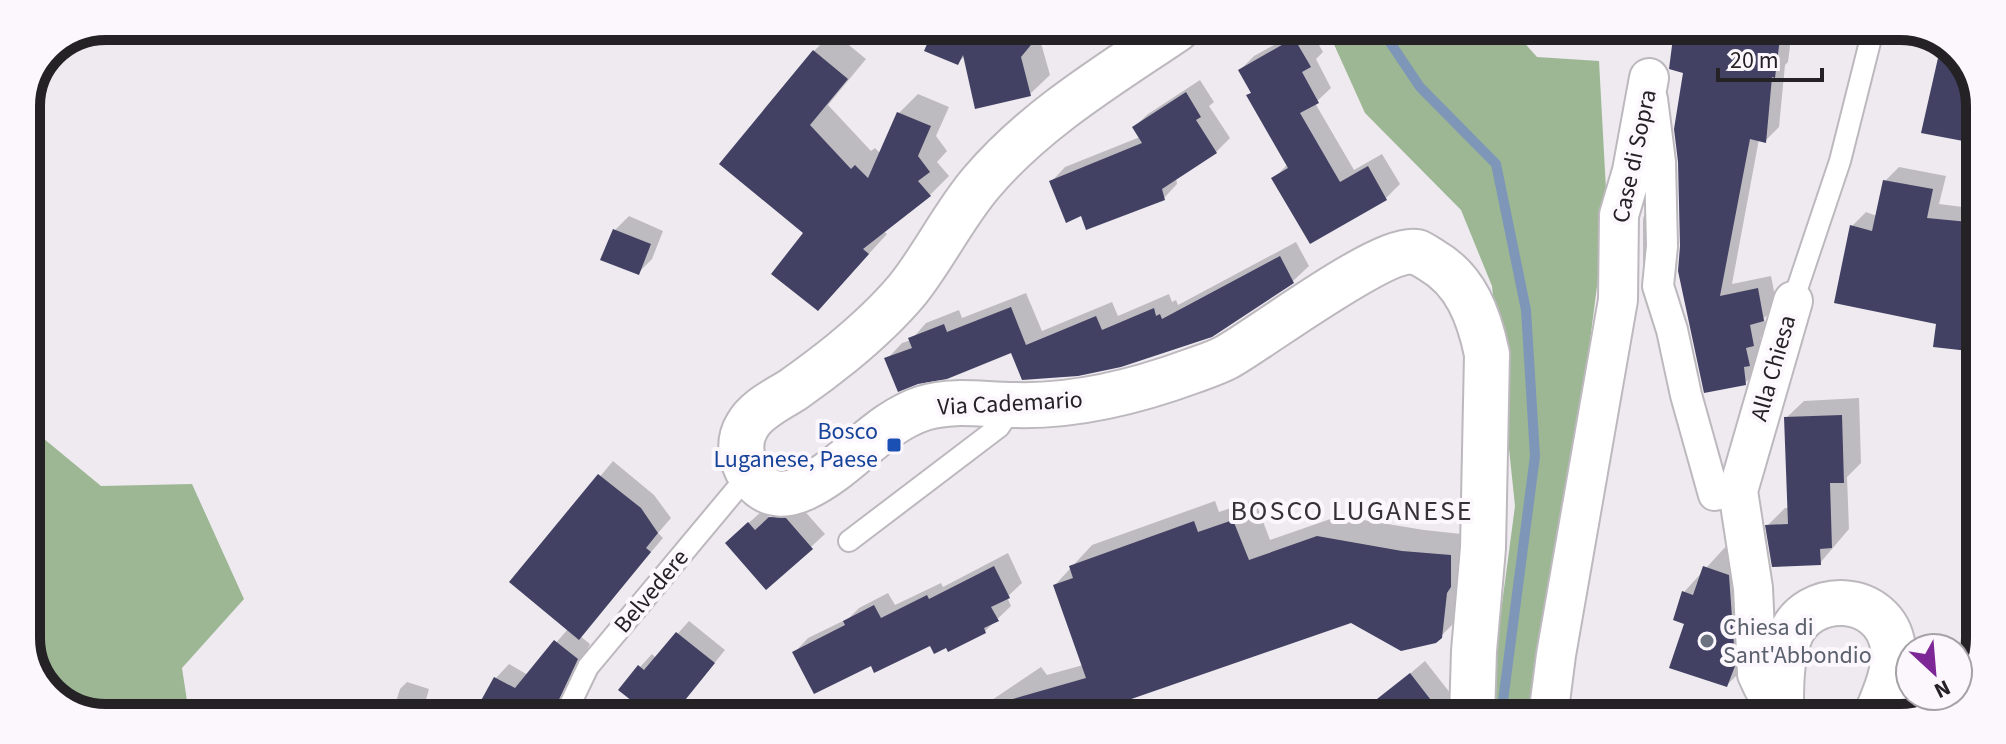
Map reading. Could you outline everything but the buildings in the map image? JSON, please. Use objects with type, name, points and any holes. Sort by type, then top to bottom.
[{"type":"street","points":[[749,474],[741,449],[747,425],[768,406],[820,371],[884,315],[910,286],[964,205],[1003,158],[1043,124],[1161,40]]},
{"type":"street","name":"Case di Sopra","points":[[1649,78],[1660,162],[1662,246],[1658,286],[1714,495],[1738,491]]},
{"type":"street","name":"Case di Sopra","points":[[1550,704],[1618,300],[1619,215],[1632,171],[1649,78]]},
{"type":"street","name":"Via Cademario","points":[[749,474],[758,485],[784,495],[810,486],[900,419],[923,408],[975,402],[1014,405],[1078,401],[1123,393],[1171,378],[1224,359],[1355,274],[1395,254],[1417,252],[1456,280],[1470,300],[1487,354],[1483,548],[1472,704]]},
{"type":"street","name":"Alla Chiesa","points":[[1775,704],[1757,674],[1753,588],[1738,491],[1793,301]]},
{"type":"street","points":[[1782,704],[1789,636],[1812,610],[1830,603],[1850,602],[1866,607],[1877,615],[1893,645],[1893,664],[1880,704]]},
{"type":"lane","name":"Alla Chiesa","points":[[1793,301],[1840,161],[1870,40]]},
{"type":"lane","points":[[849,541],[999,427],[1014,405]]},
{"type":"lane","name":"Belvedere","points":[[570,704],[588,667],[749,474]]},
{"type":"green space","points":[[1332,40],[1522,40],[1537,57],[1599,61],[1607,208],[1559,583],[1545,654],[1528,704],[1489,704],[1515,506],[1492,286],[1461,210],[1365,113]]},
{"type":"green space","points":[[40,436],[101,486],[192,484],[244,599],[182,668],[187,704],[98,703],[77,697],[54,678],[45,663],[40,642]]},
{"type":"waterway","points":[[1388,40],[1420,87],[1496,164],[1526,310],[1535,456],[1503,704]]},
{"type":"place","name":"Bosco Luganese, Paese","points":[[894,445]]},
{"type":"place","name":"Chiesa di Sant'Abbondio","points":[[1707,641]]},
{"type":"district","name":"BOSCO LUGANESE","points":[[1352,510]]}]
